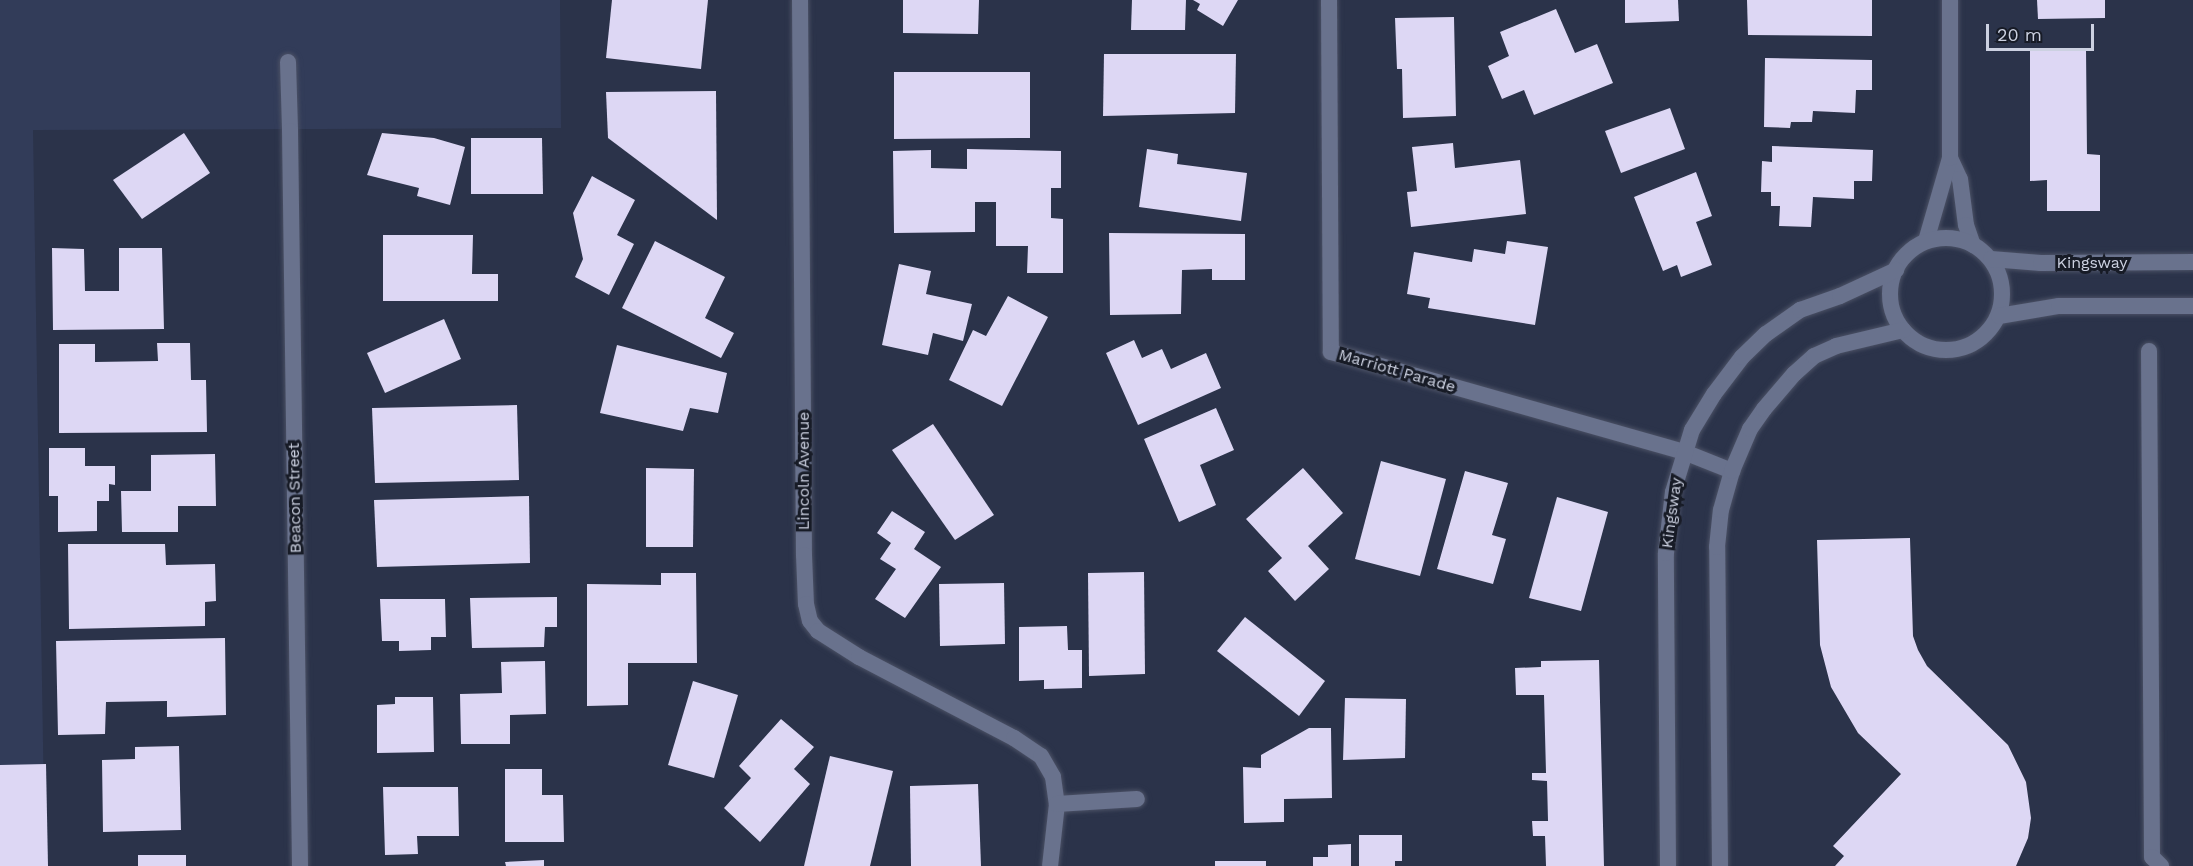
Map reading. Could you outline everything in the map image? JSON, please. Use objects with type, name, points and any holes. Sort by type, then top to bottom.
[{"type":"street","name":"Lincoln Avenue","points":[[800,0],[804,555],[806,604],[810,621],[818,631],[859,657],[1031,748],[1047,764],[1057,804],[1050,866]]},
{"type":"street","name":"Marriott Parade","points":[[1329,0],[1331,352],[1684,452],[1732,471]]},
{"type":"street","points":[[1926,241],[1950,158],[1950,0]]},
{"type":"street","name":"Beacon Street","points":[[288,62],[300,866]]},
{"type":"street","points":[[1950,158],[1960,179],[1966,225],[1974,245]]},
{"type":"street","points":[[1942,238],[1959,239],[1974,245],[1991,259],[2000,277],[2003,296],[1999,316],[1990,330],[1977,342],[1961,349],[1945,351],[1929,348],[1914,341],[1903,330],[1890,301],[1891,285],[1896,270],[1908,252],[1926,241],[1942,238]]},
{"type":"street","name":"Kingsway","points":[[1991,259],[2040,263],[2193,262]]},
{"type":"street","name":"Kingsway","points":[[1668,866],[1666,554],[1673,492],[1692,430],[1714,394],[1742,357],[1766,334],[1800,310],[1840,296],[1896,270]]},
{"type":"street","points":[[1999,316],[2060,306],[2193,306]]},
{"type":"street","points":[[1720,866],[1717,547],[1721,510],[1732,471],[1750,429],[1764,409],[1814,356],[1836,346],[1903,330]]},
{"type":"street","points":[[2150,351],[2152,857],[2161,866]]},
{"type":"street","points":[[1057,804],[1137,799]]},
{"type":"shaded area","points":[[0,0],[560,0],[561,128],[33,130],[45,866],[0,866]]},
{"type":"building","points":[[612,0],[708,0],[701,69],[606,58]]},
{"type":"building","points":[[903,0],[979,0],[978,34],[903,33]]},
{"type":"building","points":[[1132,0],[1186,0],[1185,30],[1131,30]]},
{"type":"building","points":[[1193,0],[1238,0],[1223,26],[1197,10],[1200,4]]},
{"type":"building","points":[[1625,0],[1678,0],[1679,21],[1625,23]]},
{"type":"building","points":[[1747,0],[1872,0],[1872,36],[1748,35]]},
{"type":"building","points":[[2037,0],[2105,0],[2105,18],[2038,19]]},
{"type":"building","points":[[1556,9],[1575,53],[1597,44],[1613,83],[1534,115],[1524,90],[1502,99],[1488,66],[1509,56],[1500,32]]},
{"type":"building","points":[[1454,17],[1456,116],[1403,118],[1402,69],[1397,69],[1395,18]]},
{"type":"building","points":[[2030,48],[2086,48],[2087,154],[2100,155],[2100,211],[2047,211],[2047,180],[2030,181]]},
{"type":"building","points":[[1104,54],[1236,54],[1235,113],[1103,116]]},
{"type":"building","points":[[1765,58],[1872,60],[1872,90],[1856,90],[1855,113],[1813,111],[1812,122],[1791,122],[1790,128],[1764,127]]},
{"type":"building","points":[[894,72],[1030,72],[1030,138],[894,139]]},
{"type":"building","points":[[716,91],[717,220],[608,138],[606,92]]},
{"type":"building","points":[[1670,108],[1685,149],[1621,173],[1605,131]]},
{"type":"building","points":[[184,133],[210,173],[142,219],[113,180]]},
{"type":"building","points":[[382,133],[434,138],[465,147],[450,205],[417,196],[419,188],[367,175]]},
{"type":"building","points":[[471,138],[542,138],[543,194],[471,194]]},
{"type":"building","points":[[1453,143],[1455,168],[1520,160],[1526,214],[1411,227],[1407,192],[1417,191],[1412,147]]},
{"type":"building","points":[[1772,146],[1873,150],[1872,181],[1854,181],[1854,199],[1813,197],[1811,227],[1779,226],[1780,206],[1771,206],[1771,192],[1761,192],[1762,161],[1772,162]]},
{"type":"building","points":[[967,149],[1061,151],[1061,188],[1051,188],[1051,218],[1063,219],[1063,273],[1027,273],[1028,246],[996,246],[996,202],[975,202],[975,232],[894,233],[893,151],[931,150],[931,168],[967,169]]},
{"type":"building","points":[[1147,149],[1178,154],[1177,164],[1247,173],[1241,221],[1139,207]]},
{"type":"building","points":[[1696,172],[1712,216],[1696,222],[1712,265],[1681,277],[1677,265],[1663,271],[1634,197]]},
{"type":"building","points":[[592,176],[635,200],[617,235],[634,244],[609,295],[575,277],[583,259],[573,213]]},
{"type":"building","points":[[1109,233],[1245,234],[1245,280],[1212,280],[1212,269],[1182,270],[1181,314],[1110,315]]},
{"type":"building","points":[[383,235],[473,235],[472,274],[498,274],[498,301],[383,301]]},
{"type":"building","points":[[655,241],[725,277],[705,318],[734,333],[721,358],[622,308]]},
{"type":"building","points":[[1507,241],[1548,247],[1535,325],[1428,308],[1430,298],[1407,294],[1414,252],[1472,262],[1474,249],[1505,254]]},
{"type":"building","points":[[52,248],[84,249],[85,291],[119,291],[119,248],[162,248],[164,329],[53,330]]},
{"type":"building","points":[[899,264],[931,271],[926,294],[972,304],[963,341],[933,333],[928,355],[882,345]]},
{"type":"building","points":[[1008,296],[1048,317],[1002,406],[949,380],[973,330],[986,336]]},
{"type":"building","points":[[444,319],[461,359],[385,393],[367,353]]},
{"type":"building","points":[[1134,340],[1142,358],[1162,349],[1171,369],[1206,353],[1221,388],[1138,425],[1106,353]]},
{"type":"building","points":[[157,343],[190,343],[191,380],[206,380],[207,432],[59,433],[59,344],[95,344],[95,362],[158,361]]},
{"type":"building","points":[[617,345],[727,373],[718,413],[690,408],[683,431],[600,413]]},
{"type":"building","points":[[517,405],[519,480],[375,483],[372,408]]},
{"type":"building","points":[[1216,408],[1234,450],[1200,465],[1216,505],[1179,522],[1144,439]]},
{"type":"building","points":[[933,424],[994,515],[955,540],[892,450]]},
{"type":"building","points":[[49,448],[85,448],[85,466],[115,466],[115,485],[109,484],[109,501],[97,501],[97,531],[58,532],[58,496],[49,496]]},
{"type":"building","points":[[215,454],[216,506],[178,506],[178,532],[122,532],[121,491],[151,491],[151,455]]},
{"type":"building","points":[[1381,461],[1446,479],[1420,576],[1355,559]]},
{"type":"building","points":[[646,468],[694,469],[693,547],[646,547]]},
{"type":"building","points":[[1303,468],[1343,513],[1308,546],[1329,569],[1295,601],[1268,571],[1282,558],[1246,519]]},
{"type":"building","points":[[1465,471],[1508,483],[1492,535],[1506,539],[1493,584],[1437,569]]},
{"type":"building","points":[[529,496],[530,563],[377,567],[374,500]]},
{"type":"building","points":[[1557,497],[1608,512],[1581,611],[1529,598]]},
{"type":"building","points":[[892,511],[925,532],[914,549],[941,567],[905,618],[875,599],[896,569],[880,559],[891,543],[877,533]]},
{"type":"building","points":[[1910,538],[1913,636],[1918,650],[1927,666],[2008,745],[2026,782],[2031,818],[2028,838],[2016,866],[1835,866],[1844,856],[1833,846],[1901,774],[1858,733],[1831,687],[1820,645],[1817,540]]},
{"type":"building","points":[[68,544],[165,544],[166,565],[215,564],[216,601],[205,602],[205,626],[69,629]]},
{"type":"building","points":[[1144,572],[1145,674],[1089,676],[1088,573]]},
{"type":"building","points":[[661,573],[696,573],[697,663],[628,663],[628,705],[587,706],[587,584],[661,585]]},
{"type":"building","points":[[1004,583],[1005,644],[940,646],[939,584]]},
{"type":"building","points":[[557,597],[557,627],[545,627],[544,647],[472,648],[470,598]]},
{"type":"building","points":[[380,599],[445,599],[446,637],[431,637],[431,650],[399,651],[399,641],[382,641]]},
{"type":"building","points":[[1245,617],[1325,681],[1299,716],[1217,651]]},
{"type":"building","points":[[1067,626],[1068,650],[1082,650],[1082,688],[1044,689],[1044,680],[1019,681],[1019,627]]},
{"type":"building","points":[[225,638],[226,715],[167,717],[167,701],[106,702],[105,734],[58,735],[56,641]]},
{"type":"building","points":[[1599,660],[1604,866],[1546,866],[1545,836],[1533,836],[1532,821],[1548,821],[1547,781],[1532,780],[1532,773],[1546,773],[1544,695],[1516,695],[1515,668],[1541,667],[1541,661]]},
{"type":"building","points":[[545,661],[546,714],[510,715],[510,744],[461,744],[460,694],[502,693],[501,662]]},
{"type":"building","points":[[693,681],[738,695],[714,778],[668,765]]},
{"type":"building","points":[[395,697],[433,697],[434,752],[377,753],[377,705],[395,704]]},
{"type":"building","points":[[1345,698],[1406,699],[1405,758],[1343,760]]},
{"type":"building","points":[[781,719],[814,747],[794,769],[810,784],[760,842],[724,808],[751,778],[739,766]]},
{"type":"building","points":[[1309,728],[1331,728],[1332,798],[1284,799],[1284,822],[1244,823],[1243,767],[1261,768],[1261,755]]},
{"type":"building","points":[[179,746],[181,830],[103,832],[102,760],[135,759],[135,747]]},
{"type":"building","points":[[830,756],[893,771],[870,866],[804,866]]},
{"type":"building","points":[[46,764],[48,866],[0,866],[0,765]]},
{"type":"building","points":[[505,769],[542,769],[542,795],[563,795],[564,842],[505,842]]},
{"type":"building","points":[[978,784],[981,866],[911,866],[910,786]]},
{"type":"building","points":[[383,787],[458,787],[459,836],[417,836],[418,854],[385,855]]},
{"type":"building","points":[[1359,835],[1402,835],[1402,861],[1395,861],[1395,866],[1359,866]]},
{"type":"building","points":[[1351,844],[1351,866],[1313,866],[1313,857],[1328,857],[1328,845]]},
{"type":"building","points":[[138,855],[186,855],[186,866],[138,866]]},
{"type":"building","points":[[544,860],[544,866],[506,866],[505,862]]},
{"type":"building","points":[[1215,861],[1266,861],[1266,866],[1215,866]]}]
